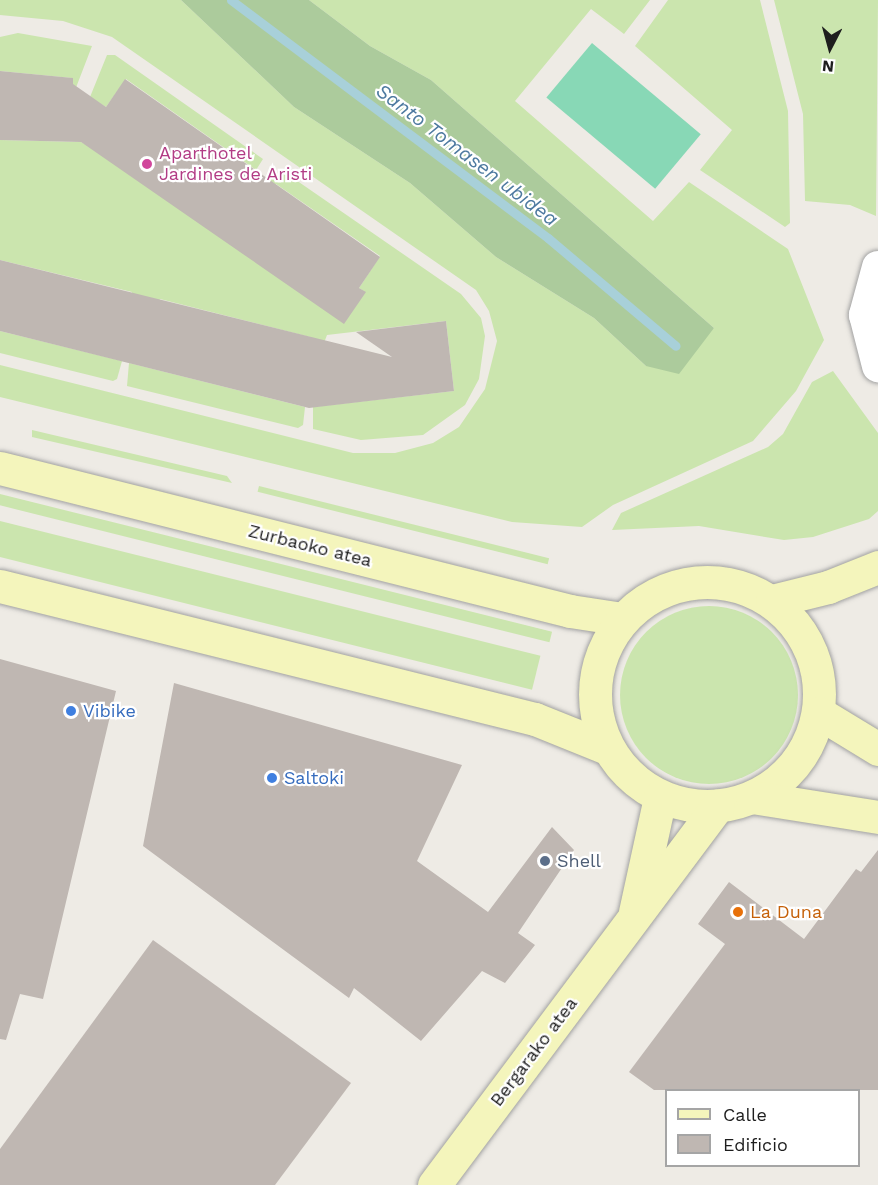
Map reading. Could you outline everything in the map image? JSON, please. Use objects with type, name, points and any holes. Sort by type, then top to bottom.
[{"type":"main road","name":"Zurbaoko atea","points":[[0,468],[570,611],[622,619]]},
{"type":"main road","points":[[772,601],[828,586],[878,567]]},
{"type":"main road","points":[[693,581],[734,584],[772,601],[795,622],[812,650],[820,680],[819,713],[796,763],[752,797],[718,806],[688,805],[660,796],[621,768],[607,748],[596,715],[594,681],[603,648],[622,619],[654,594],[693,581]]},
{"type":"main road","points":[[0,586],[535,718],[607,748]]},
{"type":"main road","points":[[819,713],[878,749]]},
{"type":"main road","name":"Bergarako atea","points":[[633,919],[660,796]]},
{"type":"main road","points":[[752,797],[878,817]]},
{"type":"main road","name":"Bergarako atea","points":[[434,1185],[718,806]]},
{"type":"street","points":[[875,284],[867,330],[878,366]]},
{"type":"green space","points":[[0,0],[181,0],[294,107],[410,183],[496,257],[594,318],[646,366],[714,328],[431,80],[370,46],[309,0],[650,0],[624,34],[591,9],[515,101],[653,221],[689,182],[788,249],[824,340],[796,391],[753,441],[613,505],[582,527],[512,522],[0,397],[0,365],[353,453],[395,453],[433,443],[459,427],[485,389],[497,341],[489,311],[476,290],[112,37],[63,21],[0,15]]},
{"type":"green space","points":[[181,0],[309,0],[370,46],[431,80],[714,328],[679,374],[646,366],[594,318],[496,257],[410,183],[294,107]]},
{"type":"green space","points":[[668,0],[760,0],[788,111],[790,223],[785,227],[700,170],[732,130],[635,46]]},
{"type":"green space","points":[[774,0],[878,0],[876,216],[850,205],[805,201],[803,114]]},
{"type":"green space","points":[[18,33],[92,46],[72,98],[72,78],[0,71],[0,37]]},
{"type":"green space","points":[[592,43],[701,134],[655,189],[546,97]]},
{"type":"green space","points":[[107,55],[115,55],[263,159],[256,170],[126,79],[106,107],[90,97]]},
{"type":"green space","points":[[0,140],[81,142],[365,292],[359,288],[380,256],[276,184],[261,204],[254,200],[280,169],[461,294],[481,318],[485,336],[479,379],[465,405],[423,435],[361,440],[313,429],[313,407],[454,391],[446,321],[327,335],[321,351],[310,337],[160,299],[152,313],[126,316],[132,292],[0,260]]},
{"type":"green space","points":[[0,331],[122,361],[117,379],[113,381],[0,353]]},
{"type":"green space","points":[[129,363],[305,407],[303,425],[298,428],[127,386]]},
{"type":"green space","points":[[833,371],[878,433],[878,511],[869,519],[813,537],[784,540],[699,526],[612,530],[621,513],[768,447],[783,434],[812,382]]},
{"type":"green space","points":[[32,430],[227,476],[232,483],[32,437]]},
{"type":"green space","points":[[259,486],[549,558],[548,564],[258,492]]},
{"type":"green space","points":[[0,494],[552,632],[549,642],[0,505]]},
{"type":"green space","points":[[0,521],[540,656],[532,690],[0,557]]},
{"type":"green space","points":[[709,606],[743,613],[759,621],[772,632],[783,645],[791,661],[798,695],[791,729],[783,745],[772,758],[759,769],[743,777],[709,784],[675,777],[659,769],[646,758],[635,745],[627,729],[620,695],[627,661],[635,645],[646,632],[659,621],[675,613]]},
{"type":"building","points":[[0,71],[73,78],[73,84],[106,107],[125,79],[380,257],[359,288],[366,292],[344,324],[81,142],[0,140]]},
{"type":"building","points":[[0,260],[392,357],[356,332],[446,321],[454,391],[309,408],[0,331]]},
{"type":"building","points":[[0,659],[116,691],[43,999],[20,994],[6,1040],[0,1039]]},
{"type":"building","points":[[174,683],[462,765],[417,861],[488,912],[552,827],[574,850],[518,933],[535,945],[505,983],[482,971],[421,1041],[354,988],[349,998],[143,846]]},
{"type":"building","points":[[878,850],[878,1090],[654,1090],[629,1072],[725,944],[698,924],[729,882],[804,939],[856,869],[861,872]]},
{"type":"building","points":[[153,940],[351,1083],[275,1185],[0,1185],[0,1149]]},
{"type":"waterway","name":"Santo Tomasen ubidea","points":[[231,0],[548,238],[676,346]]},
{"type":"place","name":"Aparthotel Jardines de Aristi","points":[[147,164]]},
{"type":"place","name":"Vibike","points":[[71,711]]},
{"type":"place","name":"Saltoki","points":[[272,778]]},
{"type":"place","name":"Shell","points":[[545,861]]},
{"type":"place","name":"La Duna","points":[[738,912]]}]
